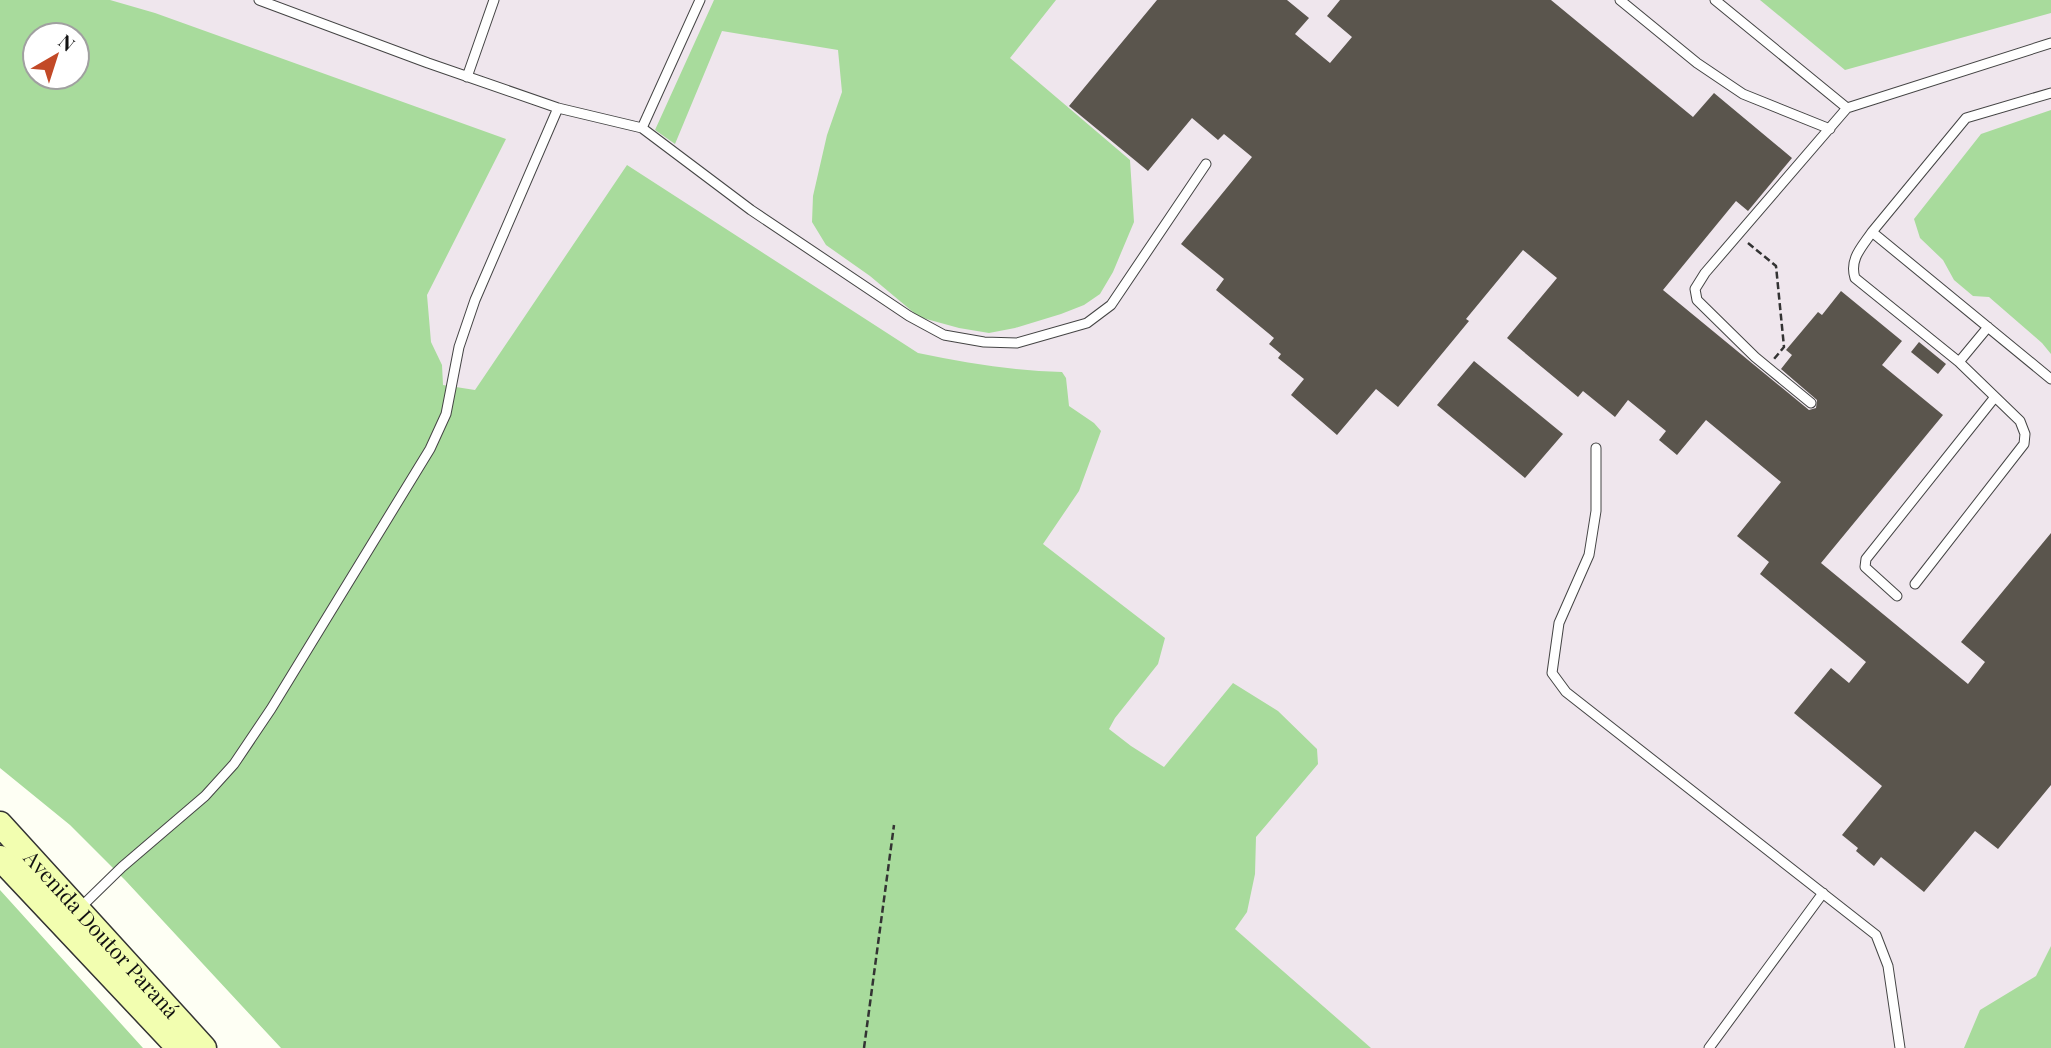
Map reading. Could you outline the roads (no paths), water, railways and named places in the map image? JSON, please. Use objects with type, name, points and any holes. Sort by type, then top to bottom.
[{"type":"main road","name":"Avenida Doutor Paraná","points":[[0,824],[204,1048]]},
{"type":"main road","name":"Avenida Doutor Paraná","points":[[0,858],[179,1048]]},
{"type":"lane","points":[[259,0],[558,108],[642,128],[751,210],[909,316],[944,335],[984,342],[1017,343],[1087,323],[1111,305],[1206,163]]},
{"type":"lane","points":[[467,77],[494,0]]},
{"type":"lane","points":[[642,128],[700,0]]},
{"type":"lane","points":[[1620,0],[1697,63],[1743,94],[1830,129]]},
{"type":"lane","points":[[1715,0],[1847,108]]},
{"type":"lane","points":[[1811,403],[1768,367],[1697,300],[1695,289],[1705,273],[1847,108],[2051,43]]},
{"type":"lane","points":[[1915,584],[2024,444],[2025,433],[2020,421],[1959,362],[1855,278],[1852,269],[1855,256],[1966,118],[2051,93]]},
{"type":"lane","points":[[79,909],[122,867],[205,796],[234,764],[430,449],[446,414],[460,347],[475,300],[558,108]]},
{"type":"lane","points":[[1872,232],[2051,379]]},
{"type":"lane","points":[[1959,362],[1988,327]]},
{"type":"lane","points":[[1897,596],[1865,567],[1866,559],[1995,397]]},
{"type":"lane","points":[[1596,448],[1597,512],[1589,555],[1559,622],[1552,673],[1566,692],[1877,935],[1888,966],[1900,1048]]},
{"type":"lane","points":[[1709,1048],[1823,893]]}]
